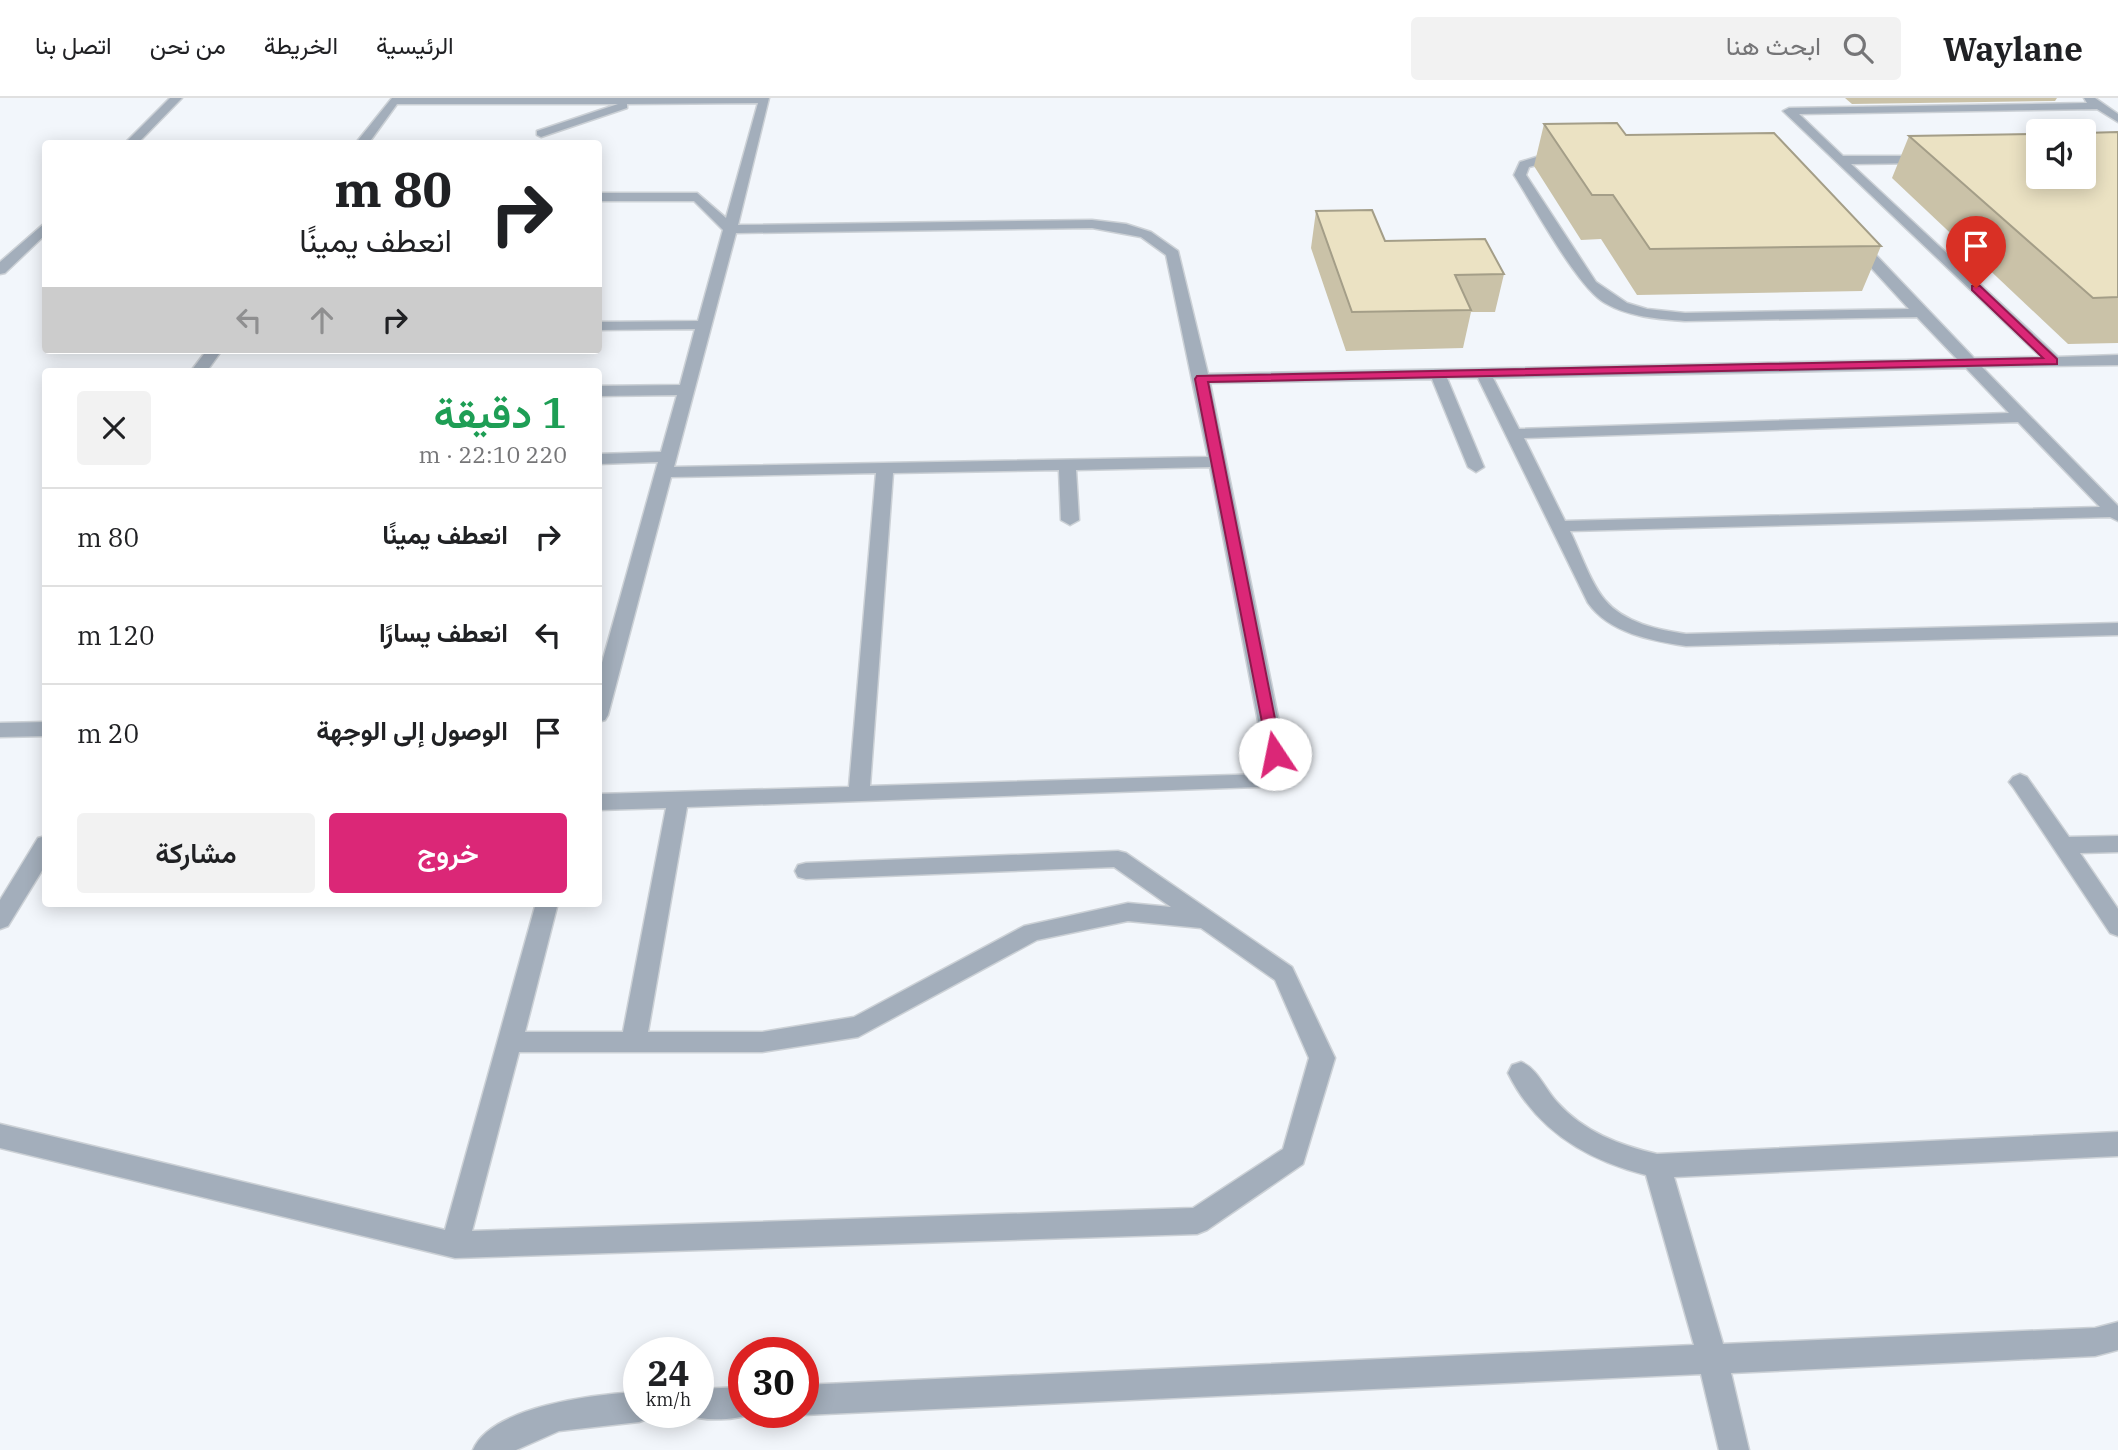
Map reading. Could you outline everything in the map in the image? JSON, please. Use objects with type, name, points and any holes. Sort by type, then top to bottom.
[{"type":"street","points":[[134,140],[176,98]]},
{"type":"street","points":[[2088,98],[2118,119]]},
{"type":"street","points":[[541,133],[641,100]]},
{"type":"street","points":[[364,140],[394,102],[765,100],[602,701]]},
{"type":"street","points":[[2053,361],[1786,108],[2100,106]]},
{"type":"street","points":[[1921,313],[1685,317],[1653,314],[1621,306],[1591,285],[1521,180],[1520,170],[1533,162],[1555,158],[1726,154],[1769,162],[1790,172],[1921,313],[1967,363],[2116,514]]},
{"type":"street","points":[[1840,160],[1946,158]]},
{"type":"street","points":[[602,197],[697,197],[730,229],[1092,224],[1130,227],[1160,239],[1173,254],[1201,379],[1280,781],[602,802]]},
{"type":"street","points":[[0,270],[42,230]]},
{"type":"street","points":[[602,326],[705,324]]},
{"type":"street","points":[[201,368],[212,354]]},
{"type":"street","points":[[1201,379],[2118,360]]},
{"type":"street","points":[[1483,373],[1597,603],[1609,614],[1643,632],[1686,640],[2118,629]]},
{"type":"street","points":[[1438,374],[1476,467]]},
{"type":"street","points":[[602,391],[687,390]]},
{"type":"street","points":[[1513,434],[2020,417]]},
{"type":"street","points":[[602,459],[667,465],[885,468],[1217,462]]},
{"type":"street","points":[[1067,465],[1070,520]]},
{"type":"street","points":[[859,794],[885,468]]},
{"type":"street","points":[[1559,526],[2116,514]]},
{"type":"street","points":[[0,730],[42,729]]},
{"type":"street","points":[[2020,782],[2118,928]]},
{"type":"street","points":[[634,1040],[678,800]]},
{"type":"street","points":[[2063,845],[2118,844]]},
{"type":"street","points":[[0,920],[42,851]]},
{"type":"street","points":[[0,1136],[455,1245],[1197,1221],[1294,1156],[1322,1058],[1284,974],[1118,859],[806,871]]},
{"type":"street","points":[[455,1245],[546,907]]},
{"type":"street","points":[[510,1042],[762,1042],[858,1027],[1032,932],[1128,912],[1206,920]]},
{"type":"street","points":[[1521,1073],[1536,1099],[1558,1123],[1588,1144],[1622,1158],[1657,1166],[2118,1144]]},
{"type":"street","points":[[1657,1166],[1713,1360],[1734,1450]]},
{"type":"street","points":[[819,1399],[2095,1342],[2118,1336]]},
{"type":"street","points":[[488,1450],[516,1431],[550,1417],[585,1409],[623,1408]]},
{"type":"building","points":[[1617,123],[1626,135],[1774,133],[1881,246],[1650,249],[1613,195],[1592,195],[1544,124]]},
{"type":"building","points":[[2118,132],[2118,297],[2093,298],[1909,136],[2026,134],[2026,189],[2096,189],[2096,133]]},
{"type":"building","points":[[1372,210],[1385,241],[1485,239],[1504,274],[1455,275],[1471,310],[1352,312],[1316,211]]},
{"type":"route","points":[[1275,754],[1201,379],[2053,361],[1976,288]]}]
